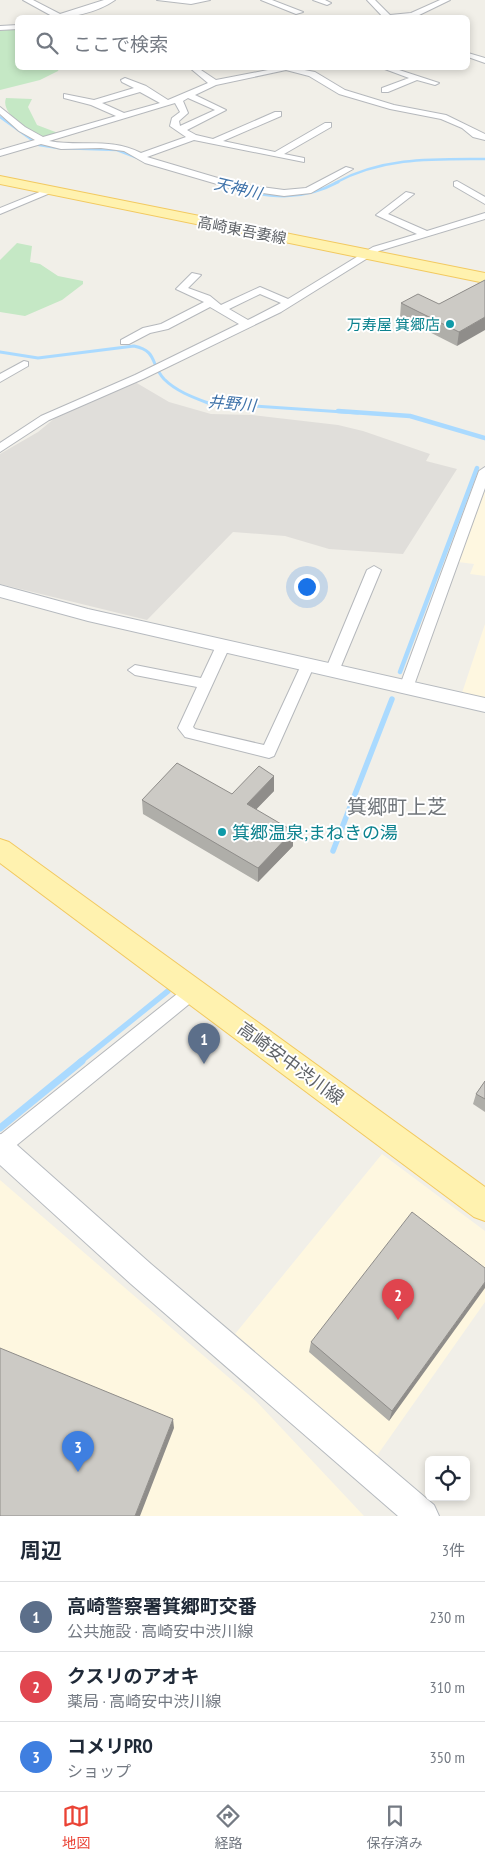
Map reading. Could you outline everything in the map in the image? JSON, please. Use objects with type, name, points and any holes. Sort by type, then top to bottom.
[{"type":"main road","name":"高崎東吾妻線","points":[[0,180],[485,278]]},
{"type":"main road","name":"高崎安中渋川線","points":[[0,849],[485,1206]]},
{"type":"street","points":[[27,0],[53,15]]},
{"type":"street","points":[[161,0],[191,2],[206,0]]},
{"type":"street","points":[[265,0],[299,12]]},
{"type":"street","points":[[317,0],[327,3]]},
{"type":"street","points":[[371,0],[386,15]]},
{"type":"street","points":[[404,15],[412,14],[446,0]]},
{"type":"street","points":[[67,15],[111,2]]},
{"type":"street","points":[[0,28],[15,27]]},
{"type":"street","points":[[470,56],[485,62]]},
{"type":"street","points":[[196,70],[214,84]]},
{"type":"street","points":[[0,153],[178,100],[214,84],[278,70]]},
{"type":"street","points":[[295,70],[312,74],[342,92],[393,107],[443,117],[464,126],[476,135],[485,137]]},
{"type":"street","points":[[391,70],[435,83]]},
{"type":"street","points":[[399,73],[407,70]]},
{"type":"street","points":[[385,90],[415,78]]},
{"type":"street","points":[[125,80],[143,88],[167,103]]},
{"type":"street","points":[[94,103],[143,88]]},
{"type":"street","points":[[67,96],[94,103],[123,116]]},
{"type":"street","points":[[181,128],[222,110],[190,96]]},
{"type":"street","points":[[178,100],[184,113],[173,123],[193,137],[302,160]]},
{"type":"street","points":[[0,110],[22,129],[41,141],[61,146],[126,149],[142,156],[148,161],[237,187],[284,193],[308,191],[320,182],[349,169]]},
{"type":"street","points":[[213,142],[278,114]]},
{"type":"street","points":[[276,155],[328,125]]},
{"type":"street","points":[[142,156],[193,137]]},
{"type":"street","points":[[457,184],[485,200]]},
{"type":"street","points":[[0,211],[50,191]]},
{"type":"street","points":[[409,194],[381,215],[424,233]]},
{"type":"street","points":[[0,448],[45,418],[165,364],[290,303],[382,246],[485,216]]},
{"type":"street","points":[[196,275],[181,289],[206,298],[248,325]]},
{"type":"street","points":[[221,309],[260,290],[290,303]]},
{"type":"street","points":[[125,342],[152,328],[164,327],[212,302]]},
{"type":"street","points":[[0,379],[24,364]]},
{"type":"street","points":[[406,688],[485,471]]},
{"type":"street","points":[[332,671],[374,570]]},
{"type":"street","points":[[0,590],[37,602],[485,706]]},
{"type":"street","points":[[224,646],[185,728],[190,733],[269,752],[307,666]]},
{"type":"street","points":[[135,670],[206,684]]},
{"type":"street","points":[[193,990],[0,1147],[141,1274],[423,1516]]},
{"type":"shaded area","points":[[135,382],[169,402],[211,414],[252,415],[338,425],[363,431],[430,454],[426,461],[457,469],[403,554],[329,549],[285,536],[233,532],[147,620],[0,584],[0,454],[38,432],[55,418]]},
{"type":"shaded area","points":[[485,484],[485,576],[470,574],[474,564],[458,562]]},
{"type":"shaded area","points":[[485,624],[485,698],[462,693]]},
{"type":"shaded area","points":[[382,1154],[485,1231],[485,1302],[376,1457],[235,1334]]},
{"type":"shaded area","points":[[0,1180],[256,1401],[364,1516],[0,1516]]},
{"type":"green space","points":[[15,28],[15,70],[58,71],[40,80],[0,90],[0,31]]},
{"type":"green space","points":[[6,98],[32,99],[28,107],[37,125],[58,133],[41,137],[30,130],[7,110]]},
{"type":"green space","points":[[17,243],[32,246],[30,262],[40,264],[58,276],[83,281],[83,284],[62,300],[25,316],[0,312],[0,260]]},
{"type":"building","points":[[485,280],[485,317],[459,332],[401,303],[418,294],[439,304]]},
{"type":"building","name":"箕郷温泉;まねきの湯","points":[[177,763],[232,794],[259,766],[274,776],[247,804],[293,831],[258,868],[142,800]]},
{"type":"building","points":[[485,1081],[485,1099],[476,1094]]},
{"type":"building","points":[[412,1212],[485,1268],[485,1282],[392,1411],[311,1342]]},
{"type":"building","points":[[0,1348],[173,1419],[135,1516],[0,1516]]},
{"type":"waterway","name":"天神川","points":[[0,117],[39,145],[58,148],[117,150],[161,167]]},
{"type":"waterway","name":"天神川","points":[[335,183],[371,168],[408,161],[485,159]]},
{"type":"waterway","name":"天神川","points":[[234,188],[274,196],[287,196],[312,192],[338,182]]},
{"type":"waterway","name":"井野川","points":[[0,352],[38,358],[134,346],[147,351],[164,379],[174,387],[208,403],[358,413]]},
{"type":"waterway","name":"井野川","points":[[338,411],[410,416],[485,438]]},
{"type":"waterway","points":[[400,672],[477,468]]},
{"type":"waterway","points":[[333,851],[392,699]]},
{"type":"waterway","points":[[80,1062],[168,991]]},
{"type":"waterway","points":[[0,1128],[82,1061]]},
{"type":"place","name":"万寿屋 箕郷店","points":[[450,324]]},
{"type":"place","name":"箕郷温泉;まねきの湯","points":[[222,832]]},
{"type":"place","name":"高崎警察署箕郷町交番","points":[[204,1064]]},
{"type":"place","name":"クスリのアオキ","points":[[398,1320]]},
{"type":"place","name":"コメリPRO","points":[[78,1472]]},
{"type":"district","name":"箕郷町上芝","points":[[397,807]]}]
